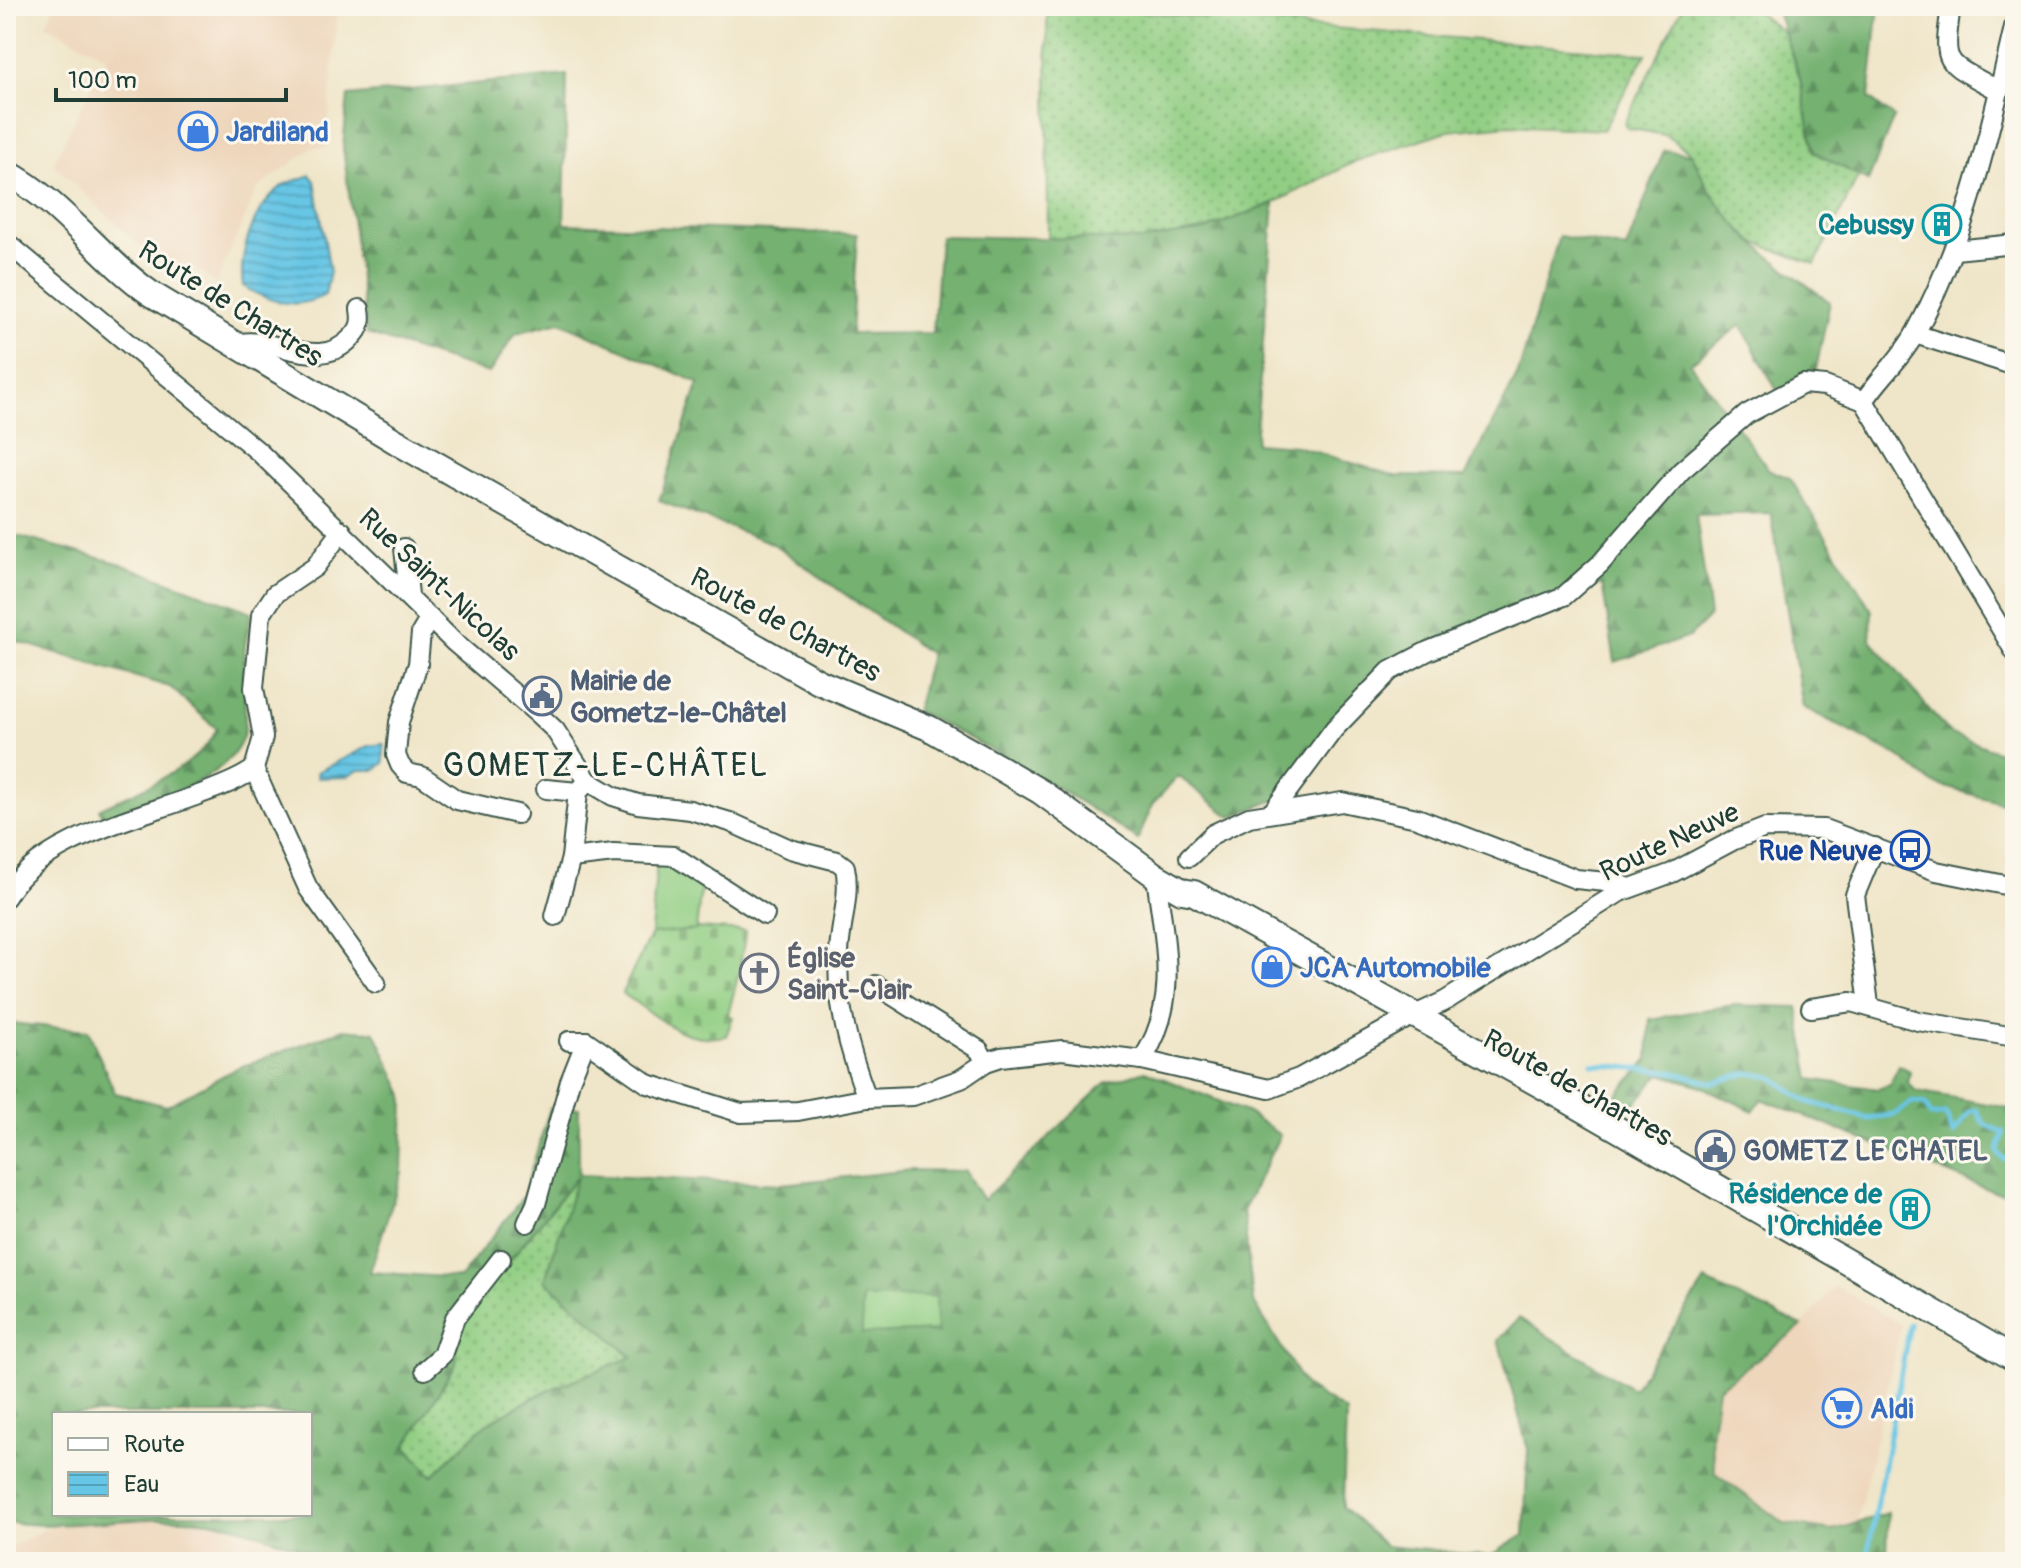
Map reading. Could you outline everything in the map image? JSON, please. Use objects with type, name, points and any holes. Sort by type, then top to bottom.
[{"type":"main road","name":"Route de Chartres","points":[[6,172],[57,207],[134,282],[233,348]]},
{"type":"main road","name":"Route de Chartres","points":[[6,190],[52,223],[101,272],[133,297],[233,348],[819,682],[929,728],[988,761],[1041,792],[1156,876],[1182,891],[1194,893],[2015,1373]]},
{"type":"main road","name":"Route de Chartres","points":[[1409,1018],[2015,1359]]},
{"type":"street","points":[[1951,6],[1945,50],[1948,59],[1999,91]]},
{"type":"street","points":[[1864,401],[1915,334],[1955,250],[2015,23]]},
{"type":"street","name":"Rue Saint-Nicolas","points":[[6,242],[259,452],[430,618],[555,730],[583,787],[638,804],[690,810],[730,822],[790,849],[837,861],[845,867],[847,887],[838,980],[850,1052],[867,1098]]},
{"type":"street","points":[[1955,250],[2015,244]]},
{"type":"street","points":[[233,348],[322,353],[348,342],[362,321],[360,309]]},
{"type":"street","points":[[1915,334],[2015,366]]},
{"type":"street","points":[[1273,811],[1334,729],[1390,671],[1428,651],[1564,596],[1600,564],[1681,471],[1747,414],[1803,384],[1825,386],[1864,401],[2015,652]]},
{"type":"street","points":[[342,531],[315,567],[275,594],[261,615],[254,677],[263,737],[254,769],[308,888],[376,983]]},
{"type":"street","points":[[404,548],[409,595]]},
{"type":"street","points":[[430,618],[421,633],[418,664],[399,722],[396,755],[400,765],[407,773],[422,776],[457,800],[517,814]]},
{"type":"street","points":[[6,897],[20,875],[56,851],[254,769]]},
{"type":"street","points":[[546,789],[583,787],[571,858],[555,916]]},
{"type":"street","points":[[1189,857],[1199,845],[1230,824],[1273,811],[1342,802],[1377,807],[1442,827],[1561,875],[1616,883],[1629,888]]},
{"type":"street","name":"Route Neuve","points":[[1409,1018],[1629,888],[1672,873],[1734,840],[1765,828],[1824,829],[1936,871],[2015,887]]},
{"type":"street","points":[[1869,1005],[1855,895],[1875,847]]},
{"type":"street","points":[[571,858],[614,853],[674,856],[765,915]]},
{"type":"street","points":[[1142,1060],[1158,1035],[1166,1007],[1166,959],[1156,876]]},
{"type":"street","points":[[876,985],[994,1060]]},
{"type":"street","points":[[1811,1008],[1851,1002],[1918,1021],[2015,1037]]},
{"type":"street","points":[[527,1223],[536,1204],[570,1081],[577,1041],[648,1084],[741,1113],[798,1111],[867,1098],[913,1096],[961,1079],[994,1060],[1062,1050],[1142,1060],[1269,1089],[1299,1078],[1409,1018]]},
{"type":"street","points":[[994,1060],[1002,1038]]},
{"type":"street","points":[[425,1370],[442,1355],[455,1318],[501,1259]]},
{"type":"shaded area","name":"Jardiland","points":[[54,6],[338,6],[326,148],[312,148],[258,188],[216,283],[198,270],[154,259],[53,164],[107,57],[46,25]]},
{"type":"shaded area","points":[[1835,1286],[1901,1325],[1857,1523],[1832,1531],[1784,1523],[1715,1473],[1711,1436],[1718,1388],[1802,1326]]},
{"type":"shaded area","points":[[116,1519],[221,1523],[294,1545],[290,1562],[6,1562],[6,1550],[46,1528]]},
{"type":"green space","points":[[1047,6],[1646,54],[1603,130],[1509,125],[1447,131],[1356,161],[1274,203],[1204,230],[1142,240],[1048,239]]},
{"type":"green space","points":[[1683,6],[1749,6],[1783,32],[1800,78],[1814,152],[1859,175],[1815,264],[1747,240],[1711,195],[1692,154],[1665,135],[1627,128],[1624,124]]},
{"type":"green space","points":[[1775,6],[1879,6],[1869,98],[1894,117],[1868,181],[1814,152],[1800,78]]},
{"type":"green space","points":[[567,75],[564,224],[857,234],[851,334],[933,333],[940,236],[1142,240],[1204,230],[1274,203],[1255,443],[1296,446],[1395,476],[1465,477],[1518,374],[1559,236],[1626,249],[1664,150],[1692,154],[1704,180],[1733,221],[1767,254],[1830,302],[1813,384],[1780,396],[1741,325],[1690,363],[1769,470],[1790,478],[1872,611],[1870,639],[1949,733],[2015,758],[2015,807],[1932,783],[1898,756],[1803,707],[1771,513],[1696,515],[1710,616],[1689,637],[1615,662],[1602,584],[1499,616],[1388,668],[1278,799],[1231,817],[1178,776],[1152,805],[1138,840],[1029,771],[916,711],[930,654],[772,543],[659,501],[699,383],[560,322],[516,333],[489,373],[367,334],[343,147],[348,96]]},
{"type":"green space","points":[[6,533],[118,563],[252,612],[244,655],[245,723],[241,742],[229,759],[191,785],[104,818],[99,809],[181,767],[196,756],[217,729],[170,687],[6,638]]},
{"type":"green space","points":[[657,858],[702,879],[696,930],[651,934]]},
{"type":"green space","points":[[696,928],[745,931],[740,967],[743,971],[738,976],[728,1015],[733,1017],[726,1036],[696,1036],[683,1032],[658,1019],[622,993],[651,934]]},
{"type":"green space","points":[[1733,1005],[1798,1007],[1810,1079],[1878,1089],[1889,1085],[1899,1065],[1910,1071],[1908,1083],[1916,1091],[2015,1109],[2015,1194],[1997,1193],[1762,1099],[1753,1111],[1699,1085],[1660,1074],[1615,1127],[1598,1116],[1648,1060],[1650,1019]]},
{"type":"green space","points":[[6,1023],[88,1030],[115,1093],[167,1106],[237,1068],[344,1029],[375,1032],[404,1095],[402,1172],[370,1272],[460,1278],[523,1197],[550,1108],[579,1108],[579,1175],[782,1184],[911,1170],[965,1171],[983,1200],[1105,1083],[1145,1071],[1248,1113],[1280,1135],[1243,1211],[1253,1301],[1305,1386],[1346,1412],[1343,1507],[1385,1546],[1489,1556],[1524,1535],[1528,1449],[1498,1340],[1519,1318],[1633,1389],[1705,1281],[1802,1326],[1718,1388],[1711,1436],[1715,1473],[1784,1523],[1832,1531],[1888,1513],[1887,1562],[339,1562],[221,1523],[167,1519],[33,1524],[6,1522]],"holes":[[[577,1177],[545,1280],[632,1357],[544,1392],[486,1424],[432,1476],[406,1446],[456,1364],[458,1316],[506,1265]]]},
{"type":"green space","points":[[578,1175],[633,1357],[544,1392],[486,1424],[432,1476],[406,1446],[458,1316],[506,1265]]},
{"type":"green space","points":[[936,1296],[937,1331],[862,1334],[862,1298]]},
{"type":"water","points":[[310,175],[315,181],[330,272],[325,295],[304,303],[273,300],[243,286],[243,260],[250,232],[271,196],[284,185]]},
{"type":"water","points":[[384,744],[384,763],[375,770],[359,770],[347,777],[318,778],[317,772],[369,746]]},
{"type":"waterway","points":[[1592,1064],[1672,1072],[1713,1083],[1748,1073],[1772,1077],[1806,1101],[1870,1119],[1895,1114],[1913,1102],[1925,1104],[1931,1116],[1946,1114],[1953,1134],[1970,1111],[1976,1110],[1984,1124],[2003,1132],[1998,1149],[2000,1155],[2004,1159],[2015,1158]]},
{"type":"waterway","points":[[1866,1562],[1910,1324]]},
{"type":"place","name":"Jardiland","points":[[198,131]]},
{"type":"place","name":"Cebussy","points":[[1942,224]]},
{"type":"place","name":"Mairie de Gometz-le-Châtel","points":[[542,696]]},
{"type":"place","name":"Rue Neuve","points":[[1910,850]]},
{"type":"place","name":"JCA Automobile","points":[[1272,967]]},
{"type":"place","name":"Église Saint-Clair","points":[[759,973]]},
{"type":"place","name":"GOMETZ LE CHATEL","points":[[1715,1150]]},
{"type":"place","name":"Résidence de l'Orchidée","points":[[1910,1209]]},
{"type":"place","name":"Aldi","points":[[1842,1408]]},
{"type":"district","name":"GOMETZ-LE-CHÂTEL","points":[[606,765]]}]
